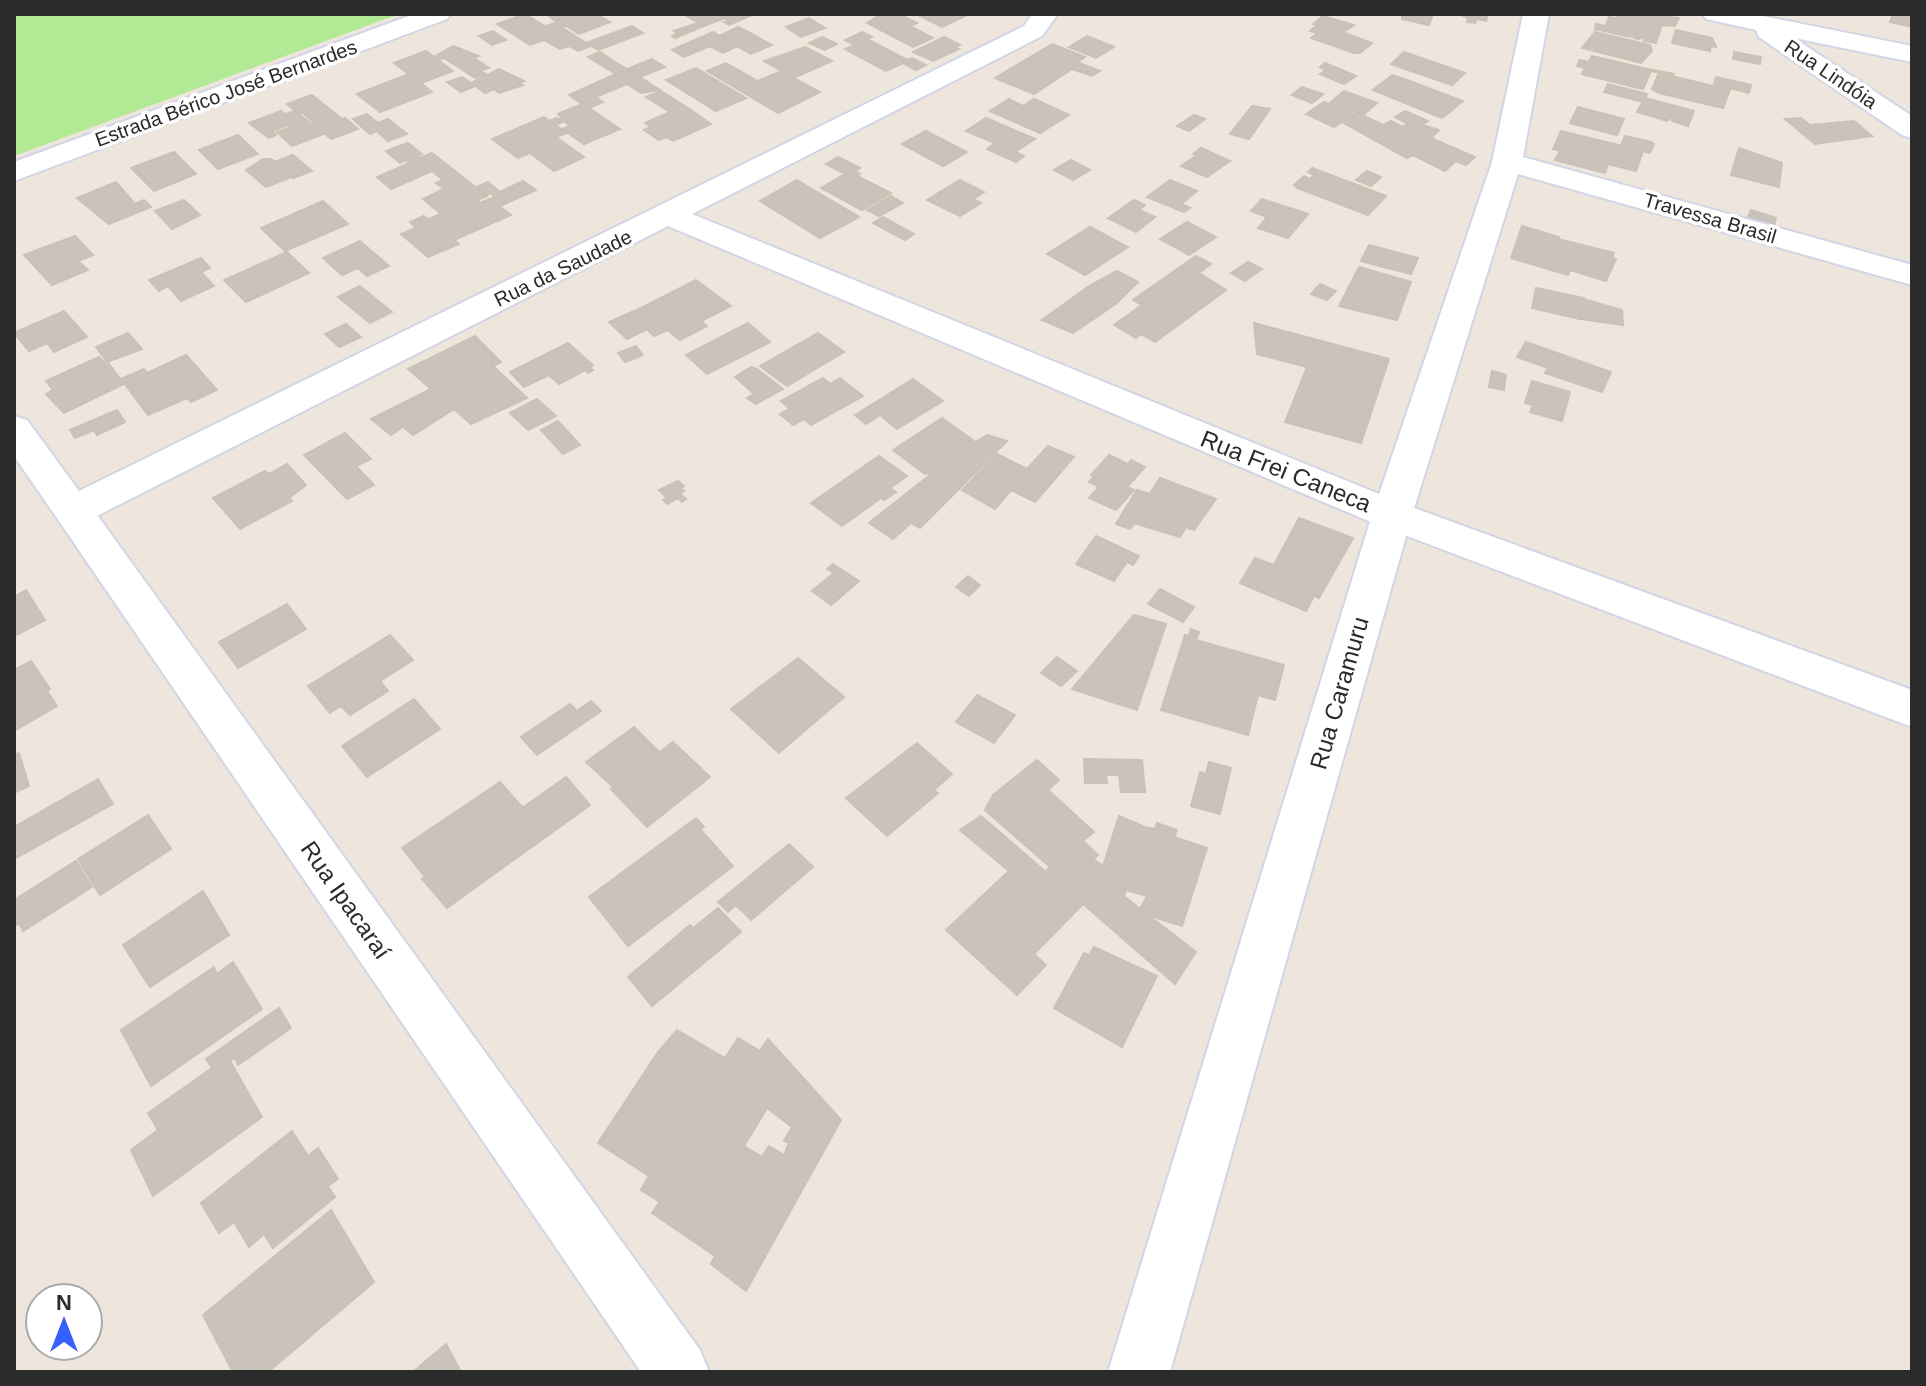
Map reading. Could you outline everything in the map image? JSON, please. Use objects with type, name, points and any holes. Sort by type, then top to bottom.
[{"type":"street","name":"Estrada Bérico José Bernardes","points":[[14,172],[438,14]]},
{"type":"street","name":"Rua da Saudade","points":[[73,511],[1033,31],[1045,14]]},
{"type":"street","name":"Rua Caramuru","points":[[1139,1372],[1392,515],[1507,162],[1536,14]]},
{"type":"street","points":[[1715,14],[1912,54]]},
{"type":"street","name":"Rua Lindóia","points":[[1749,20],[1912,129]]},
{"type":"street","name":"Travessa Brasil","points":[[1507,162],[1912,275]]},
{"type":"street","name":"Rua Frei Caneca","points":[[667,215],[1392,515],[1912,709]]},
{"type":"street","name":"Rua Ipacaraí","points":[[14,429],[678,1372]]},
{"type":"green space","points":[[14,14],[399,14],[14,156]]},
{"type":"building","points":[[525,14],[545,26],[555,23],[591,46],[578,51],[569,46],[560,49],[544,40],[530,45],[497,24]]},
{"type":"building","points":[[547,14],[596,14],[610,22],[579,34],[566,26],[562,27]]},
{"type":"building","points":[[683,14],[754,14],[729,25],[724,22],[729,21],[725,18],[704,26]]},
{"type":"building","points":[[881,14],[899,14],[917,23],[910,26],[933,38],[913,47],[867,23]]},
{"type":"building","points":[[916,14],[960,14],[965,16],[942,27]]},
{"type":"building","points":[[1402,14],[1433,14],[1429,25],[1402,19]]},
{"type":"building","points":[[1459,14],[1488,14],[1486,21],[1477,19],[1475,23],[1467,22],[1468,18]]},
{"type":"building","points":[[1616,14],[1679,18],[1675,26],[1617,19]]},
{"type":"building","points":[[1893,14],[1912,14],[1912,27],[1890,22]]},
{"type":"building","points":[[1323,16],[1354,25],[1342,33],[1313,24]]},
{"type":"building","points":[[1609,17],[1661,27],[1656,43],[1644,41],[1645,37],[1639,39],[1634,38],[1635,35],[1630,37],[1595,29],[1596,24],[1606,26]]},
{"type":"building","points":[[809,18],[825,28],[801,37],[786,27]]},
{"type":"building","points":[[697,23],[704,26],[675,38],[672,36],[678,33],[674,31]]},
{"type":"building","points":[[632,26],[643,33],[598,50],[586,43]]},
{"type":"building","points":[[1316,26],[1372,43],[1360,53],[1354,53],[1311,38],[1318,33],[1310,31]]},
{"type":"building","points":[[738,27],[772,45],[751,54],[719,36]]},
{"type":"building","points":[[1676,30],[1712,38],[1716,47],[1711,46],[1710,51],[1672,43]]},
{"type":"building","points":[[493,31],[506,40],[492,45],[479,36]]},
{"type":"building","points":[[713,32],[738,46],[723,53],[710,46],[684,57],[672,50]]},
{"type":"building","points":[[862,32],[872,37],[867,39],[907,60],[912,58],[926,65],[916,70],[903,63],[886,71],[845,49],[854,45],[845,40]]},
{"type":"building","points":[[1595,32],[1650,45],[1652,51],[1641,63],[1582,48]]},
{"type":"building","points":[[1087,36],[1114,47],[1096,58],[1069,47]]},
{"type":"building","points":[[822,37],[837,44],[825,50],[809,43]]},
{"type":"building","points":[[944,37],[960,45],[955,47],[959,49],[933,61],[913,52]]},
{"type":"building","points":[[1052,44],[1085,57],[1077,62],[1100,71],[1092,76],[1072,69],[1034,94],[995,78]]},
{"type":"building","points":[[453,46],[479,56],[474,58],[489,68],[480,71],[486,74],[475,78],[444,58],[438,60],[434,57]]},
{"type":"building","points":[[805,47],[832,61],[794,78],[764,61]]},
{"type":"building","points":[[426,51],[453,71],[421,83],[394,63]]},
{"type":"building","points":[[600,52],[627,69],[616,74],[588,57]]},
{"type":"building","points":[[1404,52],[1465,73],[1452,85],[1391,64]]},
{"type":"building","points":[[1734,52],[1761,57],[1760,64],[1733,59]]},
{"type":"building","points":[[1592,56],[1674,74],[1651,71],[1643,89],[1582,74],[1585,68],[1577,66],[1580,60],[1589,62]]},
{"type":"building","points":[[652,59],[665,67],[640,77],[627,69]]},
{"type":"building","points":[[726,63],[758,81],[781,71],[820,92],[778,113],[707,71]]},
{"type":"building","points":[[1325,63],[1356,76],[1344,84],[1320,74],[1326,70],[1320,67]]},
{"type":"building","points":[[696,68],[746,98],[716,111],[666,80]]},
{"type":"building","points":[[499,69],[524,81],[519,83],[523,85],[499,93],[494,89],[485,93],[471,83]]},
{"type":"building","points":[[627,69],[660,90],[641,93],[627,84],[596,97],[582,89]]},
{"type":"building","points":[[409,74],[432,92],[380,112],[357,94]]},
{"type":"building","points":[[1392,75],[1463,101],[1442,118],[1373,90]]},
{"type":"building","points":[[1658,75],[1730,90],[1723,108],[1659,93],[1652,89]]},
{"type":"building","points":[[462,77],[475,86],[461,92],[447,82]]},
{"type":"building","points":[[1716,77],[1751,85],[1749,93],[1714,84]]},
{"type":"building","points":[[1608,84],[1647,94],[1644,102],[1604,92]]},
{"type":"building","points":[[1302,87],[1323,94],[1312,103],[1292,95]]},
{"type":"building","points":[[583,89],[603,102],[589,108],[620,129],[584,144],[562,129],[570,126],[564,121],[556,125],[549,121],[556,118],[563,120],[558,114],[582,104],[569,95]]},
{"type":"building","points":[[661,91],[711,124],[673,141],[666,137],[659,140],[644,130],[651,127],[645,123],[670,112],[646,97]]},
{"type":"building","points":[[1344,91],[1377,103],[1363,115],[1330,103]]},
{"type":"building","points":[[312,95],[358,129],[331,139],[303,113],[299,114],[287,104]]},
{"type":"building","points":[[1645,98],[1694,111],[1688,126],[1672,121],[1675,115],[1667,121],[1637,112]]},
{"type":"building","points":[[1009,99],[1023,106],[1034,99],[1069,115],[1040,133],[990,111]]},
{"type":"building","points":[[1324,102],[1353,114],[1334,127],[1306,114]]},
{"type":"building","points":[[1252,106],[1270,109],[1249,139],[1230,134]]},
{"type":"building","points":[[1578,107],[1624,119],[1617,135],[1570,123]]},
{"type":"building","points":[[281,111],[285,114],[295,111],[324,134],[292,146],[277,132],[291,127],[288,125],[272,131],[276,135],[269,138],[249,123]]},
{"type":"building","points":[[1405,111],[1428,121],[1422,125],[1439,130],[1431,138],[1475,157],[1466,165],[1456,161],[1445,171],[1413,155],[1407,158],[1342,122],[1358,113],[1383,125],[1391,121],[1402,127],[1408,124],[1395,117]]},
{"type":"building","points":[[367,114],[378,123],[388,119],[407,134],[388,141],[377,131],[370,134],[353,119]]},
{"type":"building","points":[[1194,115],[1205,119],[1189,131],[1177,126]]},
{"type":"building","points":[[544,117],[567,133],[556,137],[584,157],[554,171],[530,153],[518,158],[492,139]]},
{"type":"building","points":[[986,118],[1035,139],[1015,152],[1024,156],[1016,162],[987,149],[995,143],[966,131]]},
{"type":"building","points":[[1801,118],[1810,125],[1854,121],[1872,136],[1815,144],[1785,119]]},
{"type":"building","points":[[926,131],[967,152],[943,166],[902,144]]},
{"type":"building","points":[[1561,131],[1643,151],[1636,171],[1608,164],[1605,173],[1555,160],[1560,151],[1553,149]]},
{"type":"building","points":[[238,135],[258,154],[218,169],[199,150]]},
{"type":"building","points":[[1625,136],[1654,144],[1650,153],[1621,145]]},
{"type":"building","points":[[408,143],[422,154],[410,163],[406,160],[400,163],[386,151]]},
{"type":"building","points":[[1201,148],[1230,161],[1207,177],[1181,166],[1197,155],[1193,154]]},
{"type":"building","points":[[1739,148],[1782,163],[1779,187],[1731,175]]},
{"type":"building","points":[[174,152],[196,174],[154,191],[131,168]]},
{"type":"building","points":[[432,153],[487,196],[477,200],[480,203],[490,199],[511,215],[454,240],[428,219],[441,214],[423,199],[444,189],[436,183],[443,180],[432,171],[391,189],[377,177]]},
{"type":"building","points":[[293,155],[312,171],[293,178],[274,162]]},
{"type":"building","points":[[838,157],[860,168],[855,171],[860,174],[857,176],[891,193],[862,210],[821,188],[845,174],[826,164]]},
{"type":"building","points":[[263,159],[271,159],[292,177],[266,187],[246,170]]},
{"type":"building","points":[[1071,160],[1090,170],[1073,180],[1054,170]]},
{"type":"building","points":[[1312,168],[1386,196],[1368,215],[1297,188],[1294,185],[1304,176],[1310,179],[1314,175],[1308,172]]},
{"type":"building","points":[[1367,171],[1381,177],[1371,186],[1356,180]]},
{"type":"building","points":[[797,180],[859,217],[820,238],[760,201]]},
{"type":"building","points":[[960,180],[984,192],[973,199],[981,203],[960,216],[927,200]]},
{"type":"building","points":[[1170,180],[1197,191],[1181,204],[1190,208],[1184,212],[1147,197]]},
{"type":"building","points":[[523,181],[536,190],[500,206],[490,199],[495,197],[490,193],[485,195],[476,187],[488,182],[500,192]]},
{"type":"building","points":[[116,182],[135,204],[144,200],[151,207],[109,224],[77,198]]},
{"type":"building","points":[[891,196],[903,203],[879,216],[867,210]]},
{"type":"building","points":[[1262,199],[1308,214],[1288,238],[1258,228],[1267,217],[1251,211]]},
{"type":"building","points":[[184,200],[200,215],[172,229],[155,211]]},
{"type":"building","points":[[1134,200],[1145,205],[1139,210],[1155,217],[1136,232],[1108,218]]},
{"type":"building","points":[[323,201],[348,224],[285,251],[261,228]]},
{"type":"building","points":[[1751,210],[1776,218],[1774,227],[1747,219]]},
{"type":"building","points":[[424,216],[459,244],[428,257],[401,234],[416,228],[410,222]]},
{"type":"building","points":[[883,217],[914,234],[905,240],[873,223]]},
{"type":"building","points":[[1187,222],[1216,237],[1189,255],[1160,239]]},
{"type":"building","points":[[1522,226],[1614,253],[1612,258],[1616,259],[1606,281],[1570,270],[1568,275],[1511,258]]},
{"type":"building","points":[[1090,227],[1128,247],[1085,275],[1047,254]]},
{"type":"building","points":[[75,236],[93,255],[78,261],[88,270],[52,285],[24,255]]},
{"type":"building","points":[[360,241],[389,266],[367,276],[358,268],[342,275],[323,258]]},
{"type":"building","points":[[1369,245],[1418,258],[1411,274],[1361,261]]},
{"type":"building","points":[[287,252],[309,273],[246,302],[224,280]]},
{"type":"building","points":[[1196,256],[1211,264],[1199,273],[1226,290],[1155,342],[1141,334],[1136,338],[1114,325],[1142,305],[1133,300]]},
{"type":"building","points":[[201,258],[210,268],[201,272],[214,286],[181,301],[168,286],[159,291],[149,280]]},
{"type":"building","points":[[1248,262],[1262,269],[1245,281],[1231,273]]},
{"type":"building","points":[[1359,267],[1411,282],[1397,320],[1339,306]]},
{"type":"building","points":[[1117,271],[1138,282],[1117,303],[1073,333],[1042,320],[1089,286]]},
{"type":"building","points":[[696,280],[731,306],[701,321],[707,326],[680,340],[641,308]]},
{"type":"building","points":[[1320,284],[1336,291],[1327,300],[1311,294]]},
{"type":"building","points":[[360,286],[392,312],[370,323],[338,297]]},
{"type":"building","points":[[1536,288],[1584,298],[1580,319],[1532,308]]},
{"type":"building","points":[[1583,299],[1622,310],[1623,325],[1580,319]]},
{"type":"building","points":[[641,308],[668,330],[654,336],[647,329],[627,339],[609,322]]},
{"type":"building","points":[[64,311],[87,337],[54,352],[47,343],[29,351],[14,333]]},
{"type":"building","points":[[748,323],[770,342],[707,374],[686,355]]},
{"type":"building","points":[[1254,323],[1389,359],[1361,443],[1285,422],[1307,367],[1257,354]]},
{"type":"building","points":[[346,324],[361,337],[339,347],[325,334]]},
{"type":"building","points":[[128,333],[142,349],[107,362],[96,347]]},
{"type":"building","points":[[818,333],[844,352],[787,386],[760,366]]},
{"type":"building","points":[[475,336],[501,362],[493,366],[527,398],[471,424],[408,369]]},
{"type":"building","points":[[1526,342],[1611,372],[1602,392],[1545,373],[1548,368],[1517,357]]},
{"type":"building","points":[[568,343],[593,365],[590,368],[593,370],[588,373],[585,370],[559,384],[549,375],[524,387],[510,372]]},
{"type":"building","points":[[636,346],[643,355],[625,362],[618,353]]},
{"type":"building","points":[[186,355],[217,390],[191,402],[187,398],[148,415],[121,379],[144,369],[147,373]]},
{"type":"building","points":[[99,357],[109,364],[124,384],[64,413],[46,394],[53,390],[46,381]]},
{"type":"building","points":[[751,367],[783,389],[756,404],[747,398],[754,394],[735,377]]},
{"type":"building","points":[[1492,371],[1506,375],[1504,390],[1489,387]]},
{"type":"building","points":[[823,378],[830,384],[840,378],[863,396],[811,425],[804,419],[793,425],[780,414],[790,409],[781,401]]},
{"type":"building","points":[[913,379],[943,401],[897,429],[880,415],[866,424],[855,415]]},
{"type":"building","points":[[1532,381],[1570,392],[1562,421],[1530,412],[1533,405],[1525,403]]},
{"type":"building","points":[[431,389],[454,409],[413,435],[403,427],[391,435],[371,419]]},
{"type":"building","points":[[537,399],[556,416],[528,430],[510,413]]},
{"type":"building","points":[[117,410],[125,422],[97,435],[94,430],[75,438],[70,430]]},
{"type":"building","points":[[942,418],[974,441],[925,474],[893,450]]},
{"type":"building","points":[[558,421],[580,445],[563,454],[541,430]]},
{"type":"building","points":[[345,433],[371,459],[356,466],[374,485],[347,499],[304,455]]},
{"type":"building","points":[[987,435],[1007,441],[920,528],[911,523],[893,539],[869,523],[930,475],[927,473]]},
{"type":"building","points":[[1048,446],[1074,457],[1035,502],[1011,490],[995,509],[962,490],[997,454],[1027,469]]},
{"type":"building","points":[[1109,455],[1128,464],[1131,460],[1145,467],[1127,487],[1134,490],[1116,510],[1089,498],[1099,487],[1089,482],[1094,476],[1091,475]]},
{"type":"building","points":[[879,456],[907,476],[890,488],[896,492],[884,500],[881,498],[842,526],[811,503]]},
{"type":"building","points":[[287,464],[306,485],[289,498],[292,501],[240,529],[213,498],[265,471],[269,474]]},
{"type":"building","points":[[1160,478],[1216,499],[1194,530],[1186,527],[1180,537],[1134,523],[1130,529],[1116,524],[1137,490],[1150,494]]},
{"type":"building","points":[[678,481],[684,486],[680,488],[684,491],[680,494],[686,499],[682,502],[678,498],[667,504],[663,500],[667,498],[659,490]]},
{"type":"building","points":[[1299,518],[1353,538],[1319,598],[1314,596],[1306,611],[1240,583],[1255,558],[1274,565]]},
{"type":"building","points":[[1096,536],[1139,556],[1133,565],[1127,562],[1114,581],[1076,564]]},
{"type":"building","points":[[833,564],[859,581],[831,605],[812,591],[834,573],[827,569]]},
{"type":"building","points":[[968,576],[980,585],[969,596],[956,587]]},
{"type":"building","points":[[1160,589],[1194,607],[1183,622],[1148,604]]},
{"type":"building","points":[[26,590],[45,620],[14,636],[14,597]]},
{"type":"building","points":[[287,604],[306,629],[238,668],[219,642]]},
{"type":"building","points":[[1134,615],[1166,624],[1137,710],[1072,689]]},
{"type":"building","points":[[1191,629],[1199,632],[1196,640],[1284,665],[1275,700],[1258,695],[1248,735],[1161,710],[1185,635],[1189,636]]},
{"type":"building","points":[[390,635],[413,660],[380,681],[388,691],[350,715],[341,706],[330,713],[308,686]]},
{"type":"building","points":[[1057,657],[1077,671],[1061,686],[1041,673]]},
{"type":"building","points":[[798,658],[844,697],[779,753],[731,709]]},
{"type":"building","points":[[31,661],[50,689],[47,691],[57,706],[14,731],[14,670]]},
{"type":"building","points":[[977,695],[1015,715],[994,743],[956,722]]},
{"type":"building","points":[[414,699],[440,729],[367,777],[342,746]]},
{"type":"building","points":[[591,701],[601,711],[537,755],[521,737],[570,704],[577,711]]},
{"type":"building","points":[[634,727],[659,752],[613,787],[586,762]]},
{"type":"building","points":[[673,742],[710,777],[647,827],[611,789]]},
{"type":"building","points":[[917,743],[952,774],[934,790],[938,793],[887,836],[846,798]]},
{"type":"building","points":[[19,753],[29,786],[14,793],[14,755]]},
{"type":"building","points":[[1084,759],[1142,760],[1145,792],[1121,792],[1119,775],[1106,775],[1107,783],[1085,783]]},
{"type":"building","points":[[1037,760],[1059,780],[1048,790],[1094,832],[1083,841],[1098,855],[1093,859],[1087,855],[1060,884],[1045,872],[1050,867],[985,810],[993,795]]},
{"type":"building","points":[[1209,762],[1231,768],[1220,814],[1191,806],[1200,772],[1206,774]]},
{"type":"building","points":[[566,777],[590,805],[447,908],[422,879]]},
{"type":"building","points":[[98,779],[113,804],[14,859],[14,827]]},
{"type":"building","points":[[500,782],[523,808],[425,877],[402,848]]},
{"type":"building","points":[[148,815],[171,849],[100,895],[78,859]]},
{"type":"building","points":[[981,816],[1083,904],[1034,954],[1046,965],[1017,995],[946,930],[1009,871],[960,830]]},
{"type":"building","points":[[1119,816],[1145,827],[1155,829],[1157,823],[1177,830],[1174,837],[1207,848],[1182,926],[1148,915],[1196,952],[1175,984],[1060,884],[1087,855],[1103,866]],"holes":[[[1126,890],[1147,896],[1140,909],[1124,896]]]},
{"type":"building","points":[[696,818],[704,827],[700,829],[733,866],[628,946],[589,897]]},
{"type":"building","points":[[789,844],[813,867],[751,920],[736,905],[728,912],[718,902]]},
{"type":"building","points":[[76,861],[92,887],[23,931],[19,923],[15,926],[14,900]]},
{"type":"building","points":[[203,891],[229,935],[150,987],[123,945]]},
{"type":"building","points":[[718,908],[741,932],[652,1006],[628,977],[690,925],[693,928]]},
{"type":"building","points":[[1094,947],[1157,976],[1122,1047],[1054,1008],[1084,953],[1089,955]]},
{"type":"building","points":[[233,962],[262,1009],[151,1086],[121,1030],[214,967],[217,974]]},
{"type":"building","points":[[279,1008],[291,1028],[238,1065],[235,1058],[230,1061],[262,1117],[153,1196],[131,1150],[158,1130],[148,1113],[212,1068],[206,1059]]},
{"type":"building","points":[[677,1030],[725,1058],[738,1038],[760,1051],[660,1202],[641,1190],[649,1176],[598,1143],[658,1052]]},
{"type":"building","points":[[768,1039],[841,1120],[746,1291],[711,1264],[715,1256],[652,1213]],"holes":[[[767,1108],[792,1127],[784,1141],[789,1143],[784,1155],[769,1146],[762,1157],[744,1146]]]},
{"type":"building","points":[[292,1131],[308,1156],[318,1148],[338,1179],[328,1186],[335,1197],[273,1248],[264,1234],[249,1247],[234,1222],[219,1233],[201,1203]]},
{"type":"building","points":[[331,1210],[374,1282],[268,1372],[233,1372],[203,1315]]},
{"type":"building","points":[[446,1344],[461,1372],[413,1372]]}]
